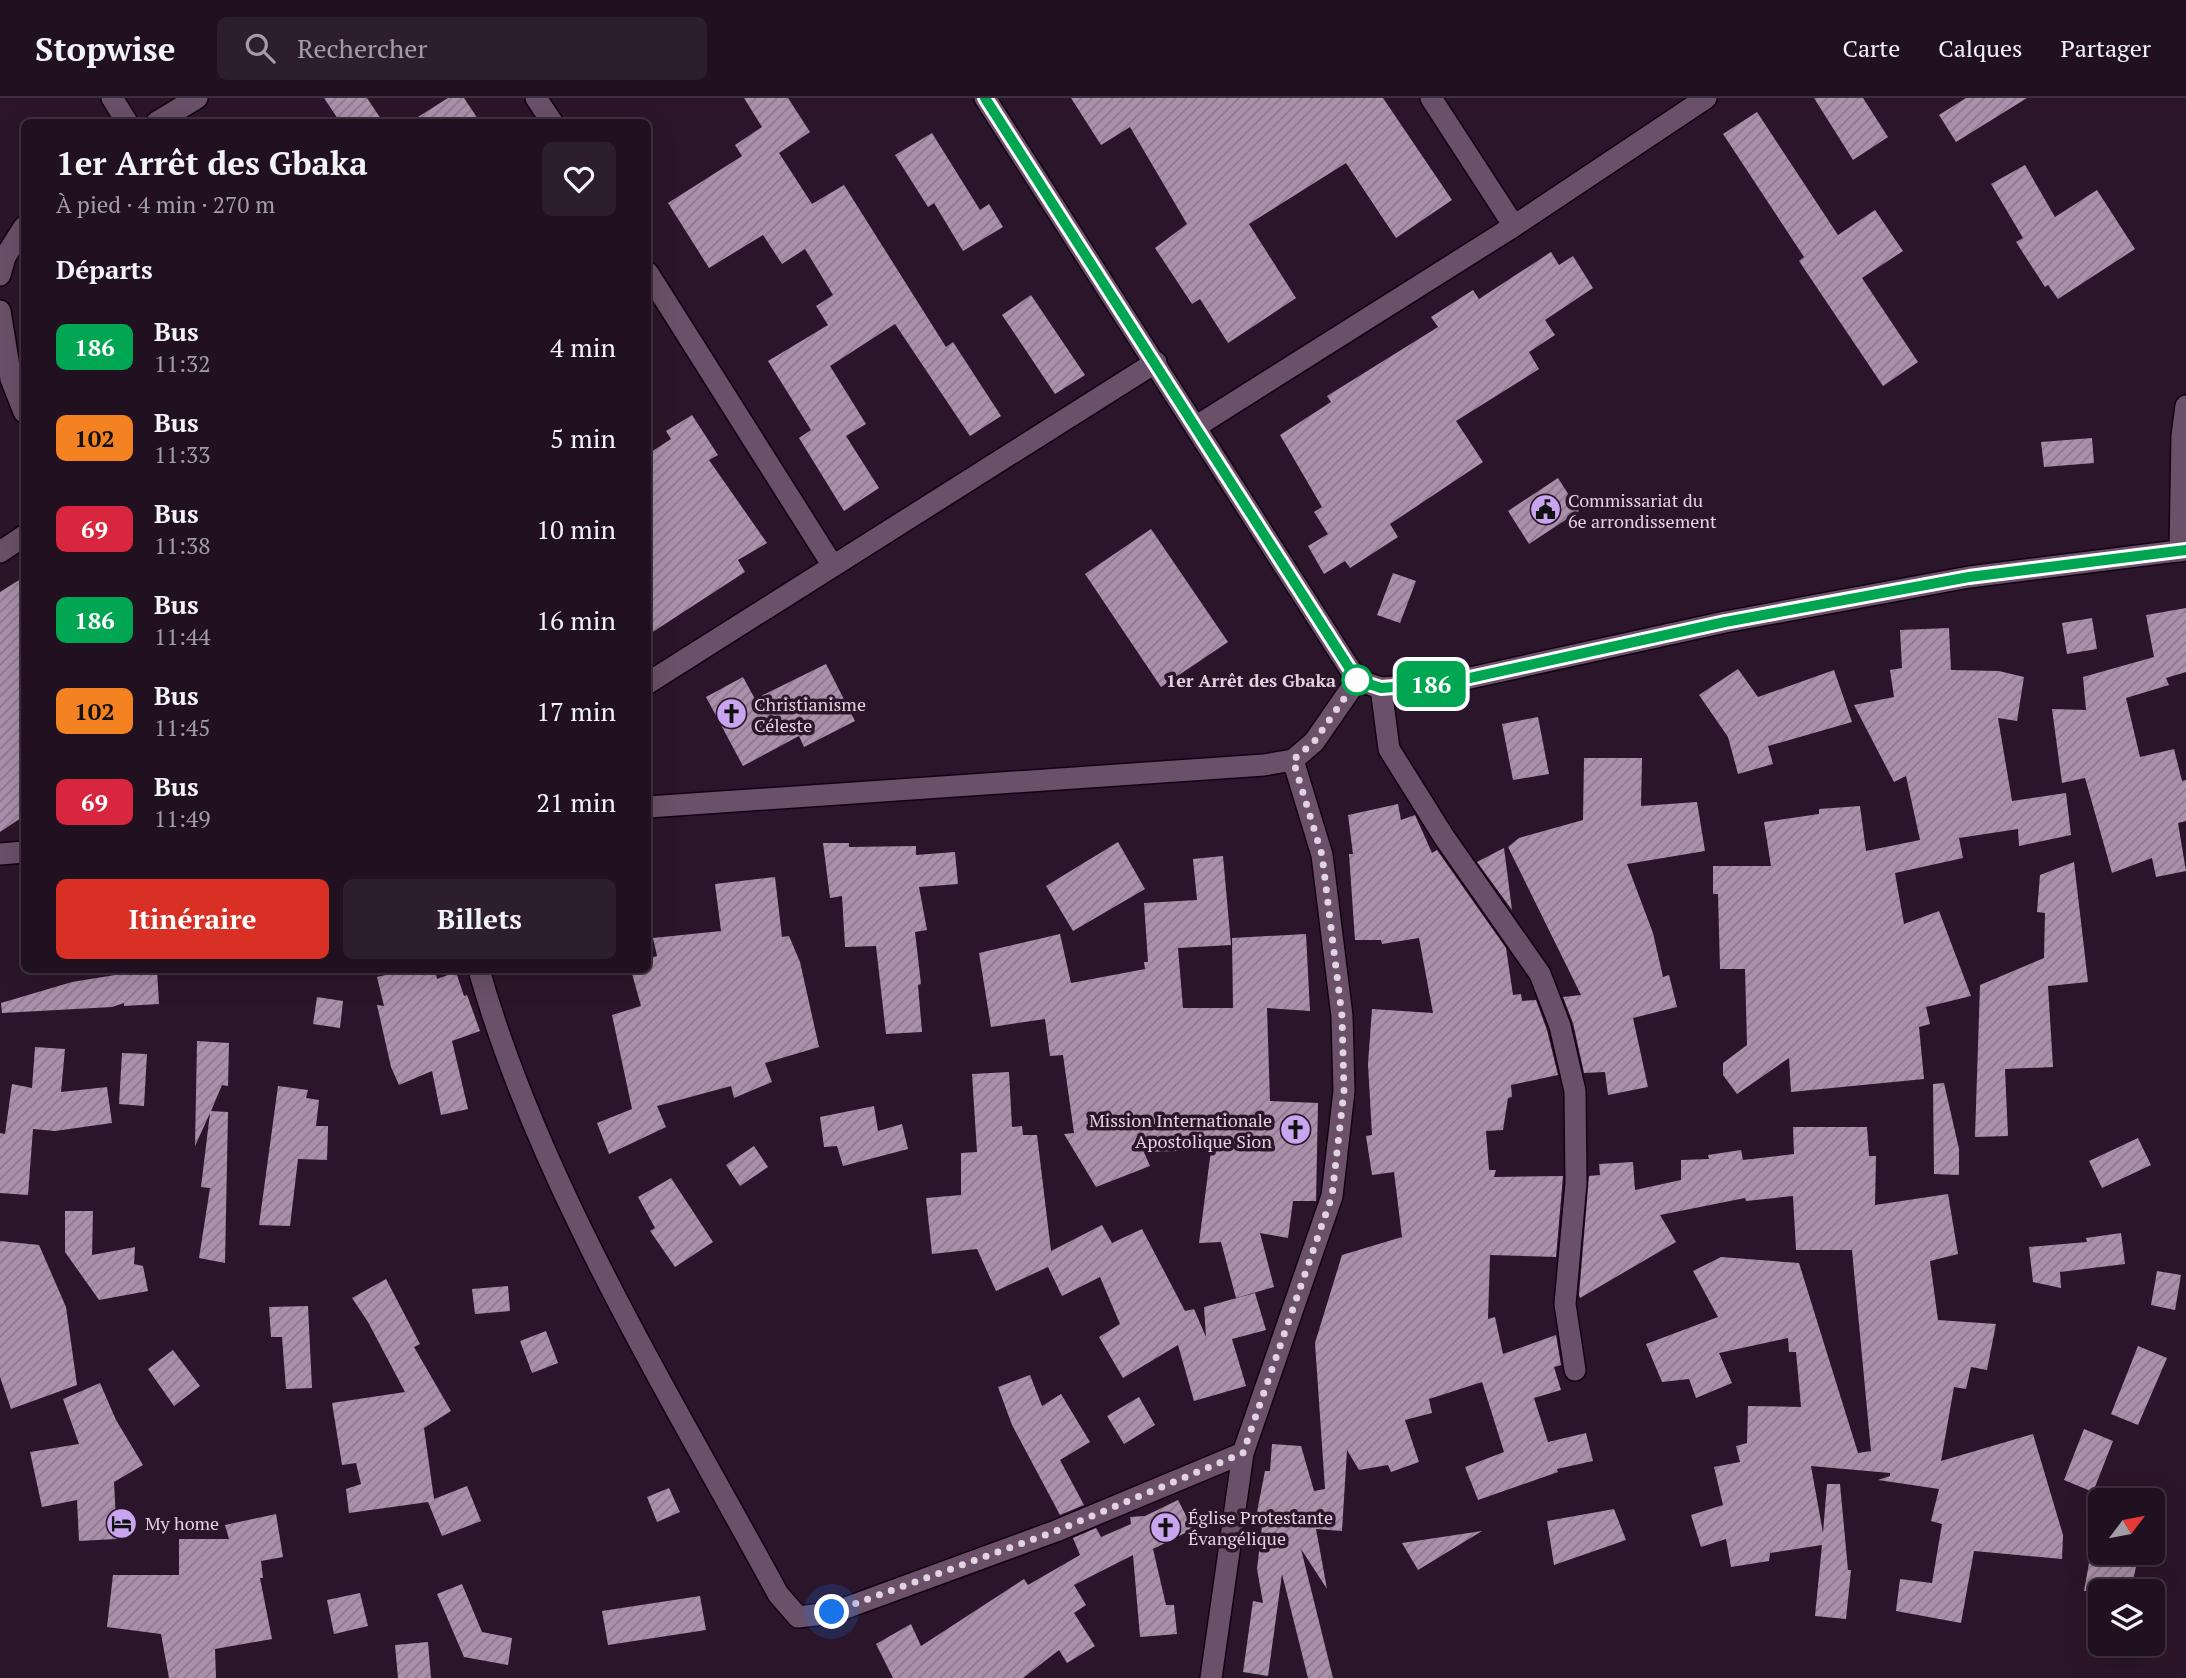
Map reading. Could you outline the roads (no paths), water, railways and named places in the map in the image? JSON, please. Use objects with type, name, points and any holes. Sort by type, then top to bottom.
[{"type":"street","points":[[112,98],[125,119]]},
{"type":"street","points":[[162,119],[197,98]]},
{"type":"street","points":[[536,98],[550,119]]},
{"type":"street","points":[[985,98],[1357,680],[1381,688],[1447,683],[1725,622],[1969,577],[2183,550],[2182,436],[2186,406]]},
{"type":"street","points":[[1432,98],[1514,226]]},
{"type":"street","points":[[1197,426],[1514,226],[1706,98]]},
{"type":"street","points":[[0,275],[5,257],[21,232]]},
{"type":"street","points":[[651,278],[833,566]]},
{"type":"street","points":[[0,311],[11,379],[21,404]]},
{"type":"street","points":[[651,681],[1156,362]]},
{"type":"street","points":[[0,552],[21,538]]},
{"type":"street","points":[[651,807],[1264,765],[1293,760],[1314,742],[1357,680]]},
{"type":"street","points":[[1381,688],[1389,748],[1444,837],[1540,974],[1560,1026],[1575,1091],[1576,1183],[1565,1304],[1575,1370]]},
{"type":"street","points":[[1211,1678],[1243,1453],[1332,1196],[1344,1091],[1342,1016],[1322,855],[1293,760]]},
{"type":"street","points":[[0,854],[21,852]]},
{"type":"street","points":[[480,973],[492,1017],[527,1107],[590,1246],[778,1594],[798,1617],[832,1612],[1056,1531],[1243,1453]]},
{"type":"place","name":"Commissariat du 6e arrondissement","points":[[1545,510]]},
{"type":"place","name":"1er Arrêt des Gbaka","points":[[1357,680]]},
{"type":"place","name":"Christianisme Céleste","points":[[731,714]]},
{"type":"place","name":"Mission Internationale Apostolique Sion","points":[[1295,1130]]},
{"type":"place","name":"My home","points":[[122,1523]]},
{"type":"place","name":"Église Protestante Évangélique","points":[[1165,1527]]}]
